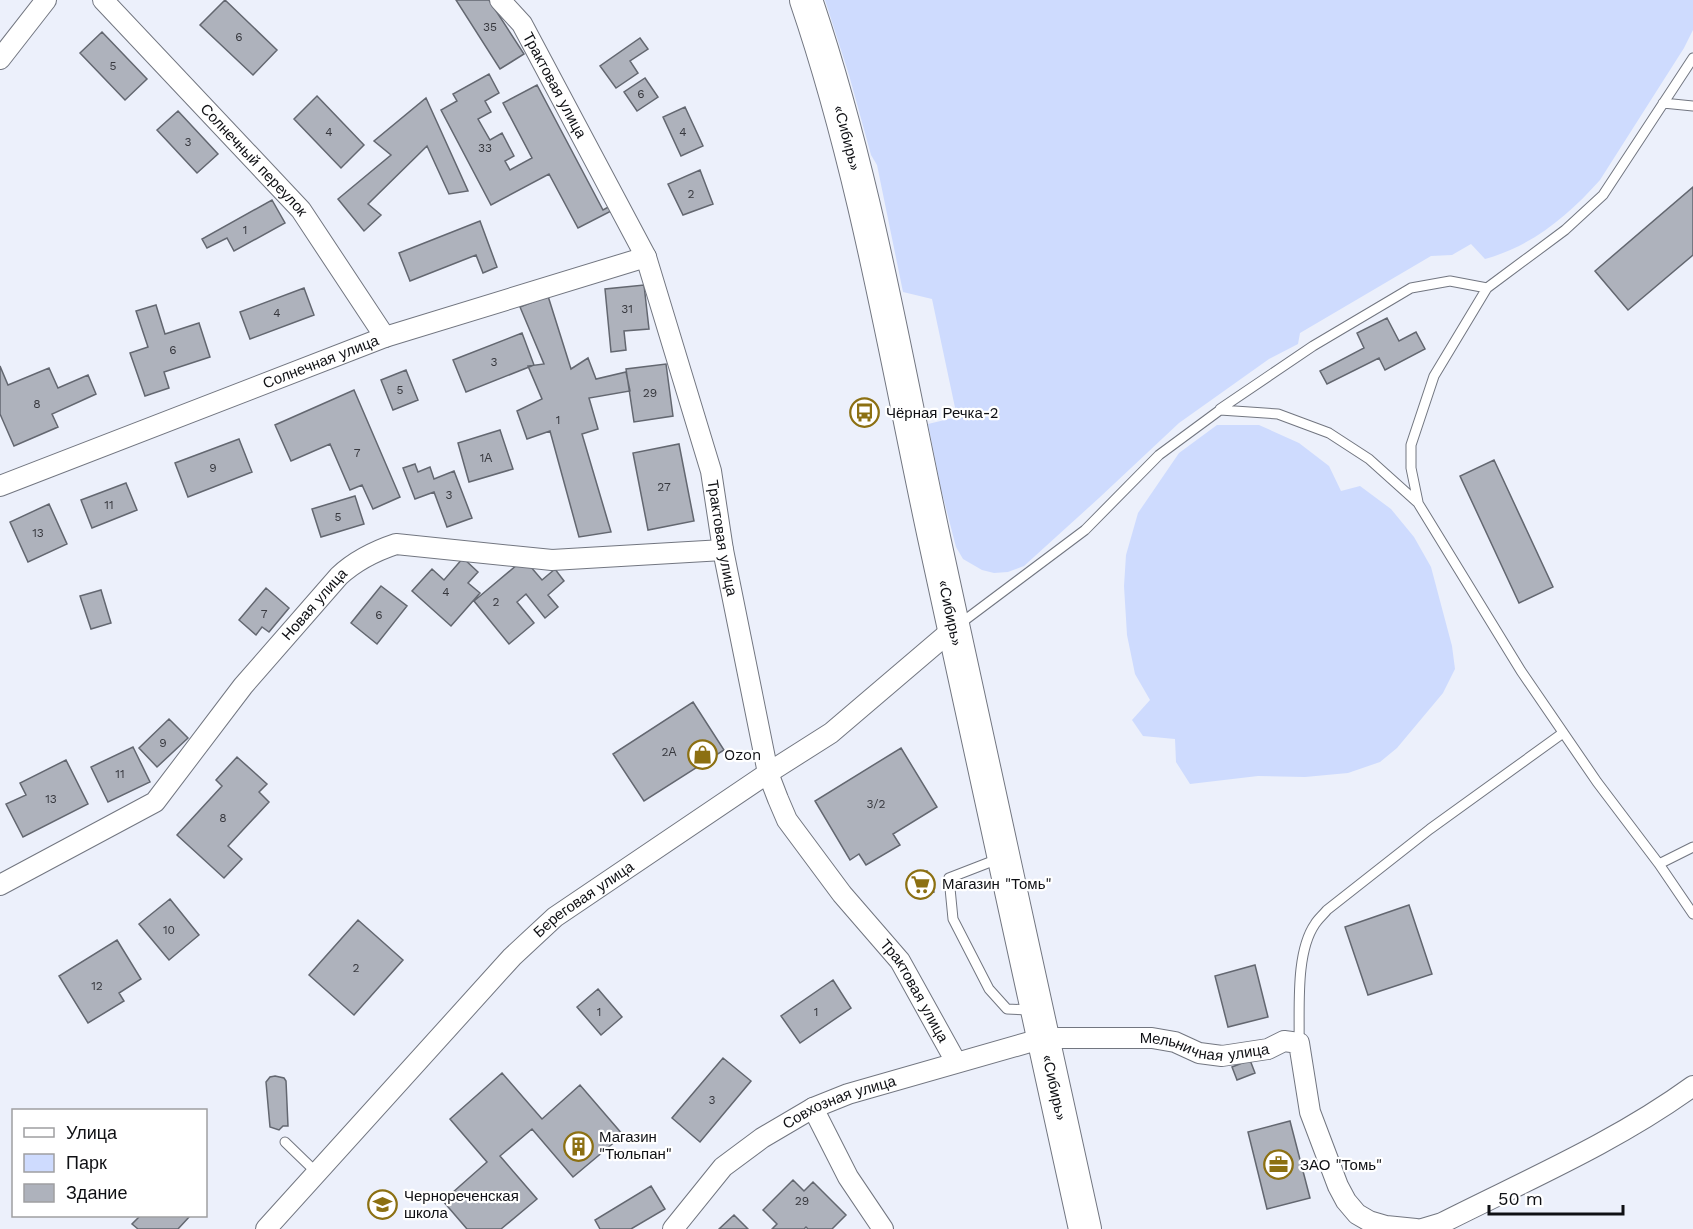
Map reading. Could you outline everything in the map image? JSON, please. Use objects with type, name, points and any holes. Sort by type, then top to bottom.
[{"type":"highway","name":"«Сибирь»","points":[[806,0],[825,54],[855,162],[953,629],[1084,1229]]},
{"type":"street","points":[[0,59],[46,0]]},
{"type":"street","name":"Солнечный переулок","points":[[103,0],[301,210],[385,337]]},
{"type":"street","name":"Трактовая улица","points":[[500,0],[522,24],[646,257],[711,471],[723,550],[768,773],[787,820],[842,894],[900,961],[956,1062]]},
{"type":"street","name":"Солнечная улица","points":[[0,486],[385,337],[646,257]]},
{"type":"street","name":"Новая улица","points":[[0,885],[156,802],[243,686],[339,576],[349,566],[381,549],[396,544],[552,560],[723,550]]},
{"type":"street","name":"Береговая улица","points":[[266,1229],[532,937],[555,917],[831,733],[953,629]]},
{"type":"street","name":"Мельничная улица","points":[[1041,1024],[1159,1039],[1175,1042],[1199,1053],[1222,1056],[1268,1049],[1284,1041],[1299,1043]]},
{"type":"street","name":"Совхозная улица","points":[[674,1229],[723,1167],[762,1138],[813,1108],[848,1094],[956,1062],[1041,1024]]},
{"type":"street","points":[[1299,1043],[1306,1094],[1318,1136],[1346,1201],[1365,1225],[1416,1229]]},
{"type":"street","points":[[1422,1229],[1450,1224],[1589,1150],[1665,1106],[1693,1086]]},
{"type":"street","points":[[813,1108],[848,1176],[883,1229]]},
{"type":"lane","points":[[1418,503],[1411,468],[1411,445],[1434,376],[1487,288],[1565,230],[1603,195],[1693,58]]},
{"type":"lane","points":[[1663,103],[1693,106]]},
{"type":"lane","points":[[953,629],[1085,530],[1159,455],[1313,346],[1411,288],[1450,281],[1487,288]]},
{"type":"lane","points":[[1220,410],[1278,414],[1329,433],[1369,459],[1418,503],[1515,662],[1693,914]]},
{"type":"lane","points":[[1299,1043],[1301,971],[1306,945],[1314,926],[1327,910],[1430,828],[1563,733]]},
{"type":"lane","points":[[1659,864],[1693,847]]},
{"type":"lane","points":[[1003,857],[949,878],[953,919],[989,989],[1007,1009],[1041,1024]]},
{"type":"lane","points":[[285,1142],[317,1173]]},
{"type":"green space","points":[[825,0],[1693,0],[1693,30],[1684,48],[1600,180],[1575,206],[1548,228],[1518,246],[1485,259],[1471,244],[1452,255],[1431,256],[1300,333],[1298,344],[1269,359],[1179,423],[1024,566],[1008,572],[994,573],[982,570],[963,559],[956,547],[928,424],[957,417],[932,299],[903,292],[877,165],[871,155]]},
{"type":"green space","points":[[1217,425],[1259,425],[1299,443],[1329,466],[1341,491],[1360,486],[1391,509],[1414,537],[1431,567],[1452,646],[1455,669],[1443,693],[1397,748],[1380,762],[1348,773],[1305,777],[1258,776],[1190,784],[1176,762],[1175,739],[1143,736],[1132,720],[1150,700],[1135,674],[1127,635],[1124,586],[1126,555],[1138,513],[1179,453]]},
{"type":"building","points":[[225,0],[277,50],[253,75],[200,25]]},
{"type":"building","points":[[456,0],[489,0],[524,54],[500,69]]},
{"type":"building","points":[[102,32],[147,79],[125,100],[80,53]]},
{"type":"building","points":[[640,38],[648,49],[630,61],[638,73],[616,88],[600,66]]},
{"type":"building","points":[[489,74],[499,93],[485,101],[491,112],[478,119],[490,140],[502,133],[514,156],[505,161],[510,170],[532,158],[503,103],[537,85],[603,210],[614,204],[617,208],[578,228],[549,174],[491,205],[441,110],[457,101],[453,94]]},
{"type":"building","points":[[645,78],[658,97],[637,111],[624,92]]},
{"type":"building","points":[[317,96],[364,145],[341,168],[294,119]]},
{"type":"building","points":[[426,98],[468,191],[449,194],[427,146],[368,204],[381,215],[364,231],[338,199],[391,155],[374,141]]},
{"type":"building","points":[[685,107],[703,146],[681,156],[663,117]]},
{"type":"building","points":[[178,111],[218,154],[197,173],[157,130]]},
{"type":"building","points":[[700,170],[713,204],[683,215],[668,184]]},
{"type":"building","points":[[1693,187],[1693,255],[1628,310],[1595,271]]},
{"type":"building","points":[[272,200],[285,223],[234,251],[227,238],[207,248],[202,239]]},
{"type":"building","points":[[480,221],[497,267],[483,273],[476,255],[410,281],[399,253]]},
{"type":"building","points":[[644,285],[649,329],[624,331],[626,350],[611,352],[605,289]]},
{"type":"building","points":[[304,288],[314,315],[250,339],[240,312]]},
{"type":"building","points":[[548,296],[571,369],[588,358],[596,379],[626,372],[630,391],[589,398],[598,429],[582,434],[611,532],[579,537],[550,431],[527,439],[517,411],[542,399],[528,366],[544,364],[520,307]]},
{"type":"building","points":[[156,305],[165,334],[199,323],[210,357],[164,372],[169,388],[145,396],[130,353],[148,347],[136,311]]},
{"type":"building","points":[[1387,318],[1399,341],[1416,332],[1425,349],[1385,370],[1379,358],[1327,384],[1320,371],[1364,348],[1357,333]]},
{"type":"building","points":[[522,333],[534,365],[466,392],[453,360]]},
{"type":"building","points":[[666,364],[673,416],[634,422],[626,369]]},
{"type":"building","points":[[0,366],[8,385],[49,368],[58,388],[88,375],[96,394],[52,414],[58,427],[14,446],[0,414]]},
{"type":"building","points":[[406,370],[418,400],[393,410],[381,380]]},
{"type":"building","points":[[354,390],[400,497],[373,509],[362,485],[350,490],[330,444],[291,461],[275,425]]},
{"type":"building","points":[[500,430],[513,469],[469,482],[458,443]]},
{"type":"building","points":[[239,439],[252,472],[188,497],[175,463]]},
{"type":"building","points":[[679,444],[694,521],[648,530],[633,453]]},
{"type":"building","points":[[1494,460],[1553,587],[1519,603],[1460,476]]},
{"type":"building","points":[[415,464],[418,472],[430,467],[434,479],[454,471],[472,518],[447,527],[434,492],[415,499],[403,468]]},
{"type":"building","points":[[126,483],[137,510],[92,528],[81,500]]},
{"type":"building","points":[[355,496],[364,524],[321,537],[312,509]]},
{"type":"building","points":[[49,504],[67,544],[28,562],[10,522]]},
{"type":"building","points":[[463,558],[478,572],[468,583],[480,593],[451,626],[412,591],[432,569],[444,580]]},
{"type":"building","points":[[524,559],[542,580],[555,569],[564,581],[548,595],[558,607],[545,618],[526,594],[517,602],[534,623],[509,644],[474,601]]},
{"type":"building","points":[[381,586],[407,606],[377,644],[351,623]]},
{"type":"building","points":[[266,588],[289,608],[269,632],[262,627],[256,635],[239,620]]},
{"type":"building","points":[[101,590],[111,623],[91,629],[80,596]]},
{"type":"building","points":[[693,702],[724,750],[644,801],[613,754]]},
{"type":"building","points":[[169,719],[188,738],[157,767],[139,748]]},
{"type":"building","points":[[133,747],[150,782],[108,802],[91,767]]},
{"type":"building","points":[[901,748],[937,807],[893,834],[900,845],[866,865],[859,854],[850,860],[815,801]]},
{"type":"building","points":[[237,757],[267,784],[259,792],[269,802],[228,846],[242,859],[224,878],[177,835],[222,786],[216,780]]},
{"type":"building","points":[[66,760],[88,804],[23,837],[6,804],[26,795],[20,783]]},
{"type":"building","name":"Магазин \"Томь\"","points":[[927,871],[934,892],[916,898],[909,876]]},
{"type":"building","points":[[170,899],[199,935],[169,960],[139,924]]},
{"type":"building","points":[[1409,905],[1432,974],[1368,995],[1345,927]]},
{"type":"building","points":[[358,920],[403,960],[354,1015],[309,975]]},
{"type":"building","points":[[117,940],[141,979],[119,993],[124,1001],[88,1023],[59,976]]},
{"type":"building","points":[[1255,965],[1268,1017],[1228,1027],[1215,976]]},
{"type":"building","points":[[833,980],[851,1008],[800,1043],[781,1016]]},
{"type":"building","points":[[598,989],[622,1017],[601,1035],[577,1007]]},
{"type":"building","points":[[723,1058],[751,1081],[700,1142],[672,1118]]},
{"type":"building","points":[[1250,1060],[1255,1073],[1237,1080],[1232,1067]]},
{"type":"building","name":"Магазин \"Тюльпан\"","points":[[502,1073],[542,1119],[580,1085],[623,1135],[573,1177],[532,1129],[500,1156],[537,1199],[501,1229],[467,1229],[443,1201],[487,1162],[450,1119]]},
{"type":"building","points":[[270,1077],[284,1078],[286,1081],[288,1126],[283,1126],[279,1130],[270,1127],[266,1082]]},
{"type":"building","name":"ЗАО \"Томь\"","points":[[1290,1121],[1310,1198],[1267,1209],[1248,1132]]},
{"type":"building","points":[[793,1180],[804,1191],[813,1182],[846,1215],[832,1229],[808,1229],[806,1227],[804,1229],[772,1229],[777,1224],[763,1210]]},
{"type":"building","points":[[651,1186],[665,1209],[631,1229],[600,1229],[595,1220]]},
{"type":"building","points":[[734,1215],[748,1229],[719,1229]]},
{"type":"building","points":[[139,1217],[189,1217],[178,1229],[138,1229],[132,1224]]},
{"type":"place","name":"Чёрная Речка-2","points":[[865,413]]},
{"type":"place","name":"Ozon","points":[[703,755]]},
{"type":"place","name":"Магазин \"Томь\"","points":[[921,884]]},
{"type":"place","name":"Магазин \"Тюльпан\"","points":[[578,1146]]},
{"type":"place","name":"ЗАО \"Томь\"","points":[[1279,1165]]},
{"type":"place","name":"Чернореченская школа","points":[[383,1205]]}]
